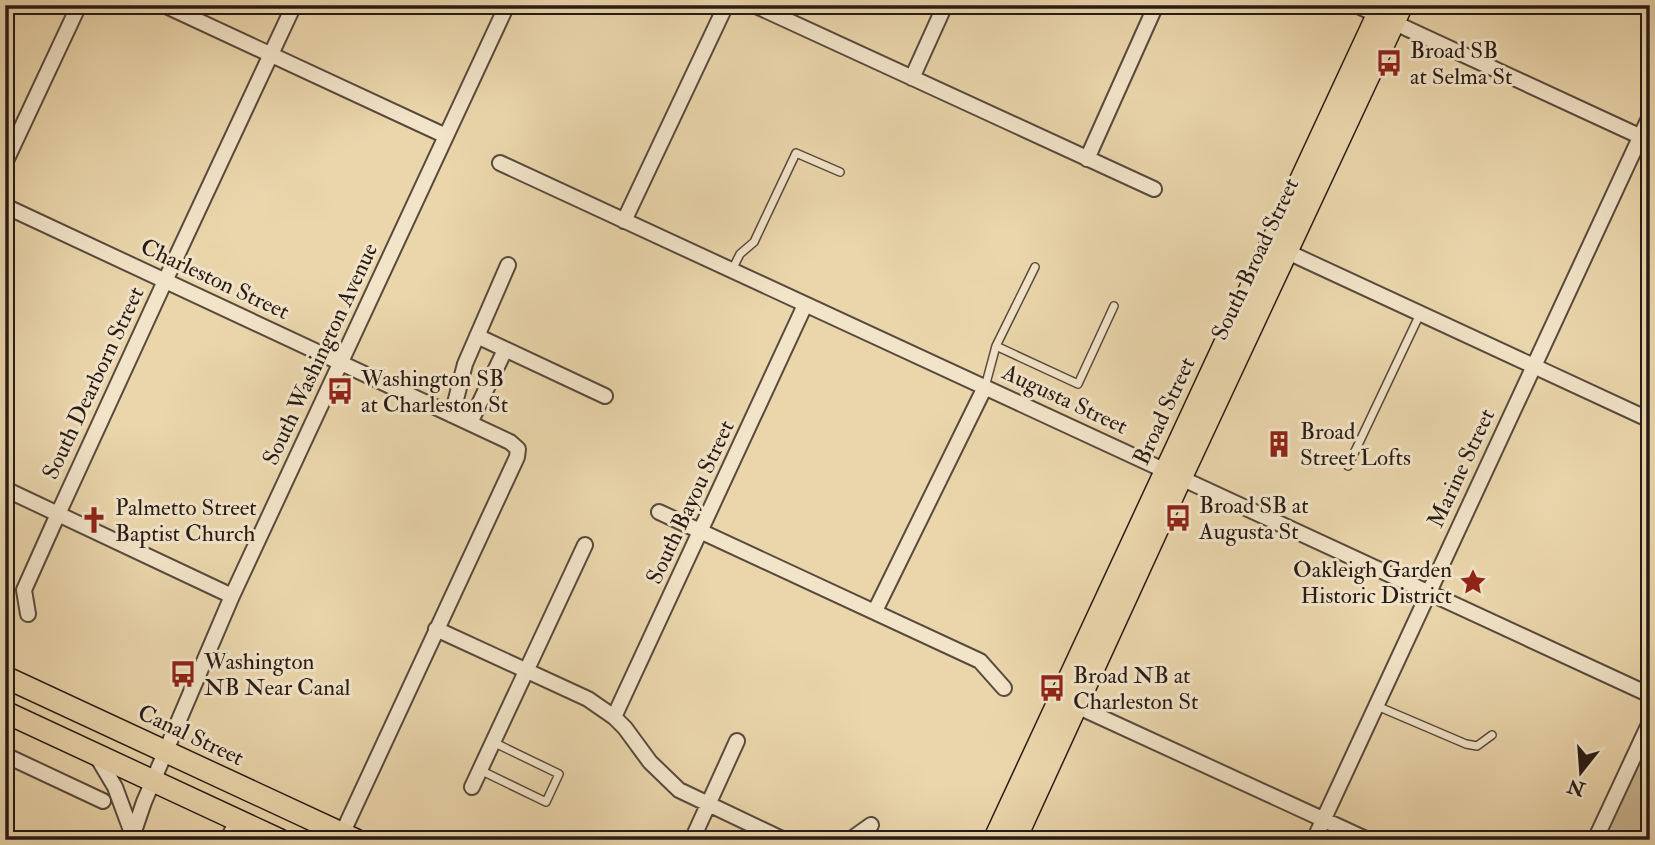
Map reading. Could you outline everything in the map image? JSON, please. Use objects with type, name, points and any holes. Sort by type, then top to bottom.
[{"type":"main road","name":"Broad Street","points":[[994,840],[1068,701],[1389,12]]},
{"type":"main road","name":"Canal Street","points":[[5,677],[349,837]]},
{"type":"main road","points":[[1015,840],[1068,701]]},
{"type":"main road","points":[[5,712],[280,840]]},
{"type":"street","points":[[5,163],[79,5]]},
{"type":"street","points":[[164,5],[446,136]]},
{"type":"street","name":"South Dearborn Street","points":[[28,614],[24,590],[164,281],[294,5]]},
{"type":"street","name":"South Washington Avenue","points":[[132,837],[153,780],[232,596],[507,5]]},
{"type":"street","points":[[624,221],[726,5]]},
{"type":"street","points":[[754,5],[1154,189]]},
{"type":"street","points":[[912,78],[945,5]]},
{"type":"street","points":[[1087,159],[1156,5]]},
{"type":"street","points":[[1356,5],[1389,12],[1645,139]]},
{"type":"street","name":"Marine Street","points":[[1314,840],[1534,366],[1645,139],[1650,117]]},
{"type":"street","name":"Augusta Street","points":[[500,163],[1650,695]]},
{"type":"street","name":"Charleston Street","points":[[5,206],[470,423],[510,442],[518,449],[517,457],[436,629]]},
{"type":"street","points":[[1279,248],[1650,420]]},
{"type":"street","points":[[453,415],[465,364],[508,265]]},
{"type":"street","name":"South Bayou Street","points":[[614,717],[805,305]]},
{"type":"street","points":[[477,336],[605,396]]},
{"type":"street","points":[[470,423],[505,350]]},
{"type":"street","points":[[875,611],[985,387]]},
{"type":"street","points":[[5,489],[232,596]]},
{"type":"street","points":[[659,512],[980,661],[1004,688]]},
{"type":"street","points":[[472,787],[585,545]]},
{"type":"street","points":[[349,837],[436,629],[589,699],[625,727],[650,762],[679,790],[784,840]]},
{"type":"street","points":[[5,684],[30,689]]},
{"type":"street","points":[[1068,701],[1368,840]]},
{"type":"street","points":[[1594,840],[1650,722]]},
{"type":"street","points":[[692,840],[737,741]]},
{"type":"street","points":[[96,754],[115,787],[132,837]]},
{"type":"street","points":[[5,755],[103,801]]},
{"type":"street","points":[[229,840],[238,819]]},
{"type":"street","points":[[850,840],[871,825]]},
{"type":"lane","points":[[732,271],[740,254],[754,242],[796,153],[840,172]]},
{"type":"lane","points":[[985,387],[996,346],[1035,267]]},
{"type":"lane","points":[[996,346],[1078,384],[1114,306]]},
{"type":"lane","points":[[1348,466],[1420,313]]},
{"type":"lane","points":[[1376,706],[1465,744],[1477,746],[1492,735]]},
{"type":"lane","points":[[480,770],[546,802],[559,775],[493,742]]},
{"type":"shaded area","points":[[1650,722],[1650,840],[1595,840]]},
{"type":"place","name":"Broad SB at Selma St","points":[[1389,63]]},
{"type":"place","name":"Washington SB at Charleston St","points":[[340,391]]},
{"type":"place","name":"Broad Street Lofts","points":[[1279,444]]},
{"type":"place","name":"Broad SB at Augusta St","points":[[1178,518]]},
{"type":"place","name":"Palmetto Street Baptist Church","points":[[94,520]]},
{"type":"place","name":"Oakleigh Garden Historic District","points":[[1473,582]]},
{"type":"place","name":"Washington NB Near Canal","points":[[183,674]]},
{"type":"place","name":"Broad NB at Charleston St","points":[[1052,688]]}]
